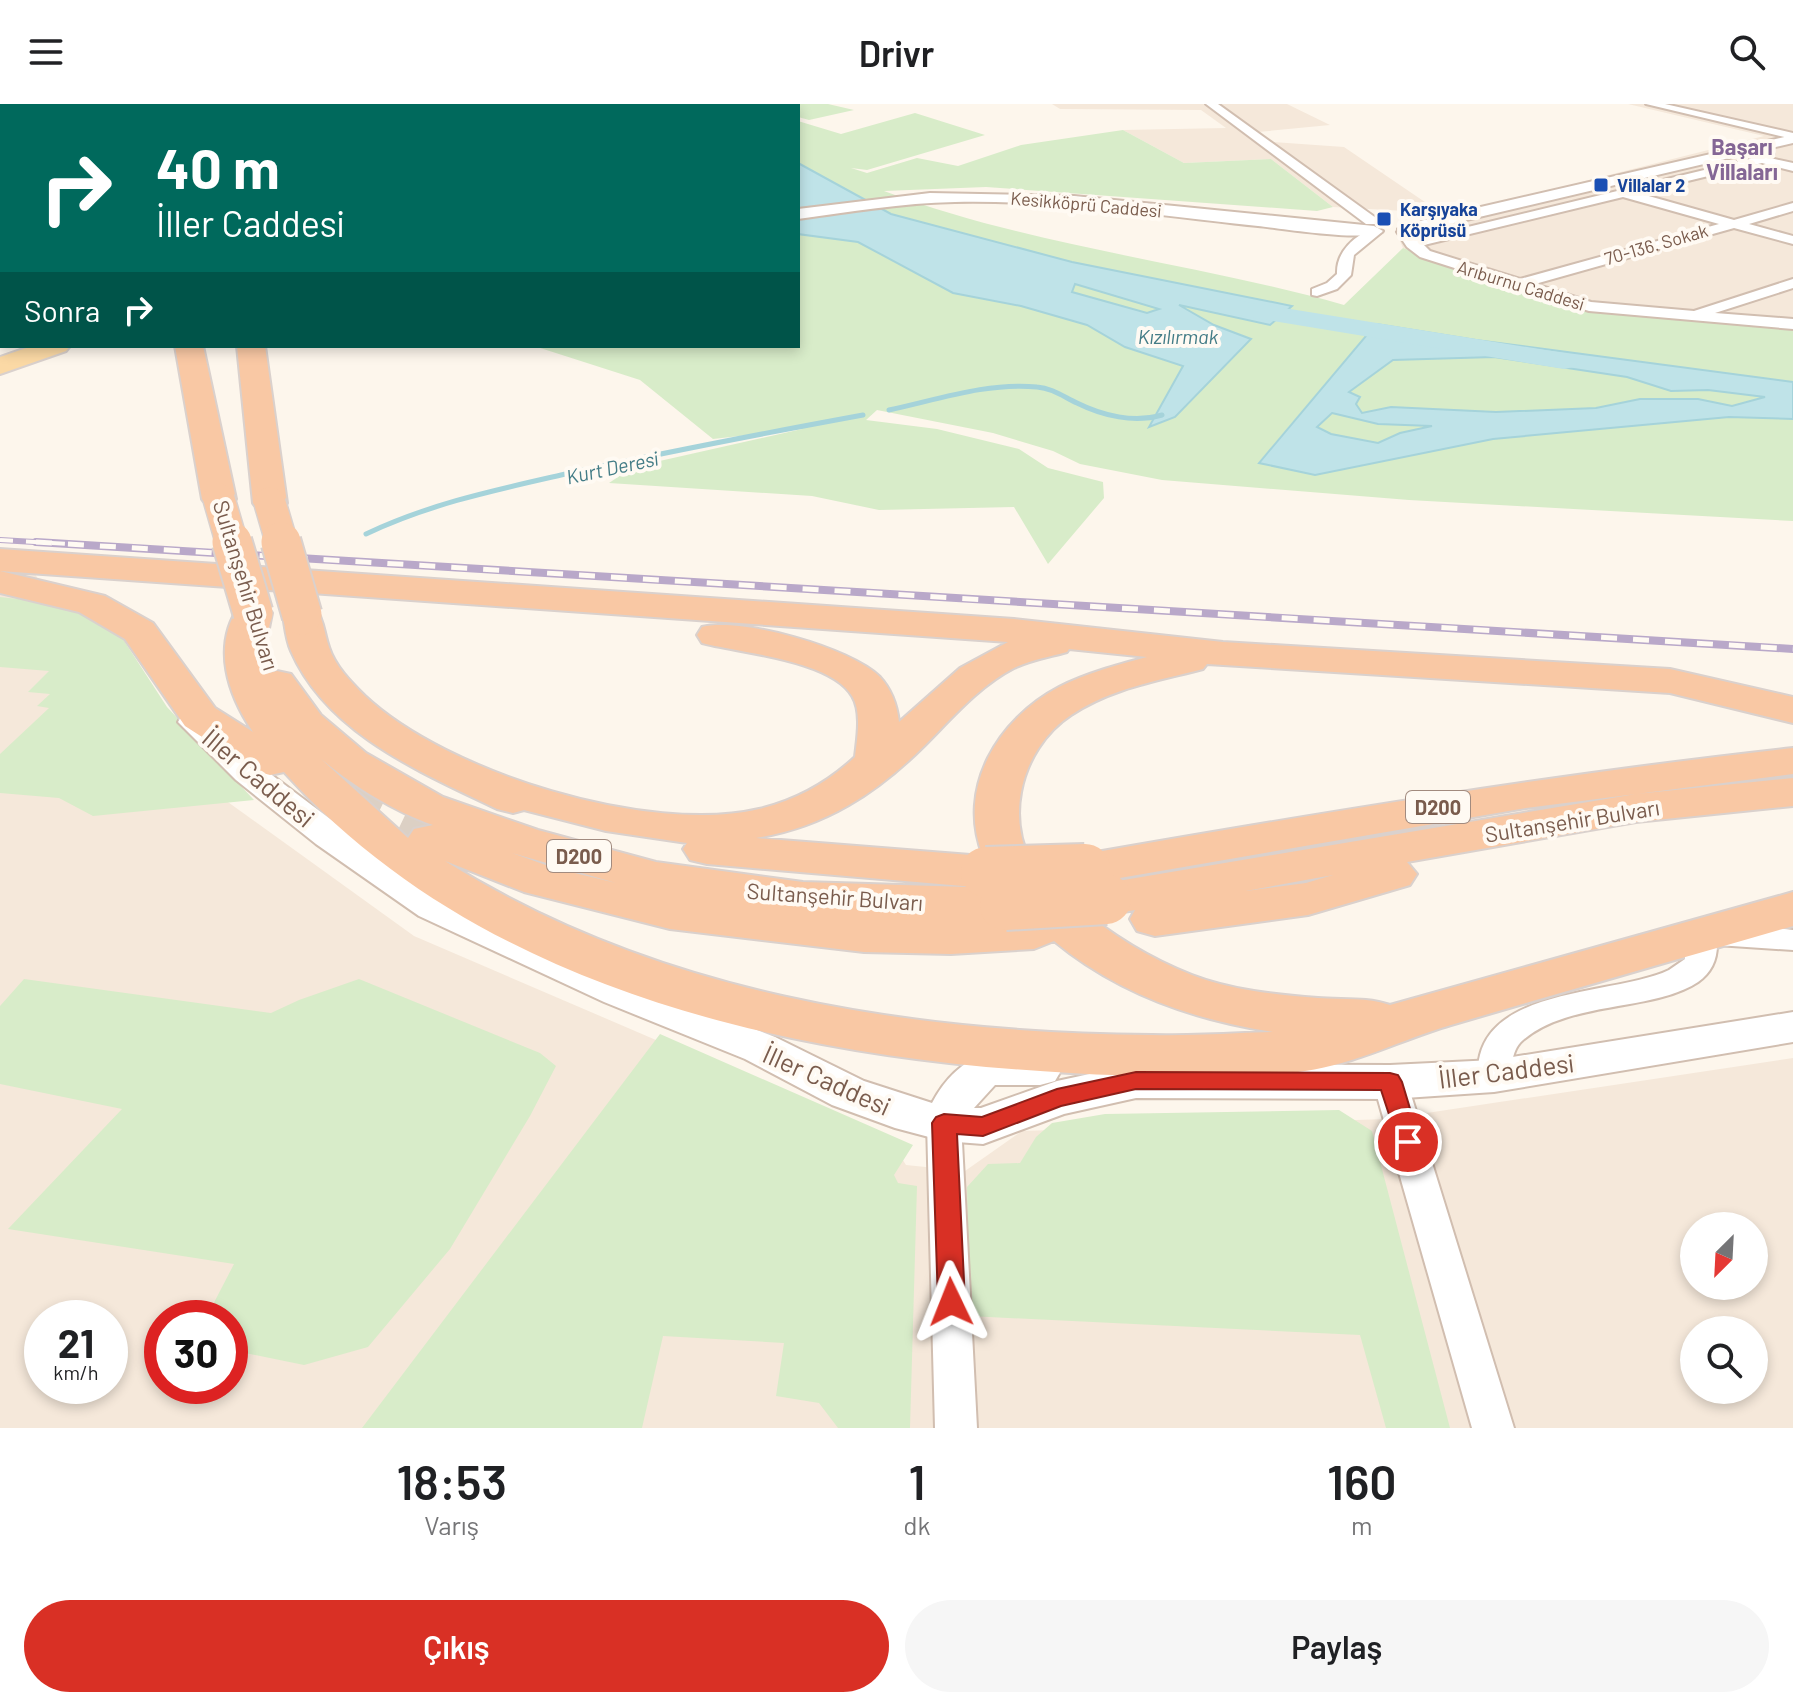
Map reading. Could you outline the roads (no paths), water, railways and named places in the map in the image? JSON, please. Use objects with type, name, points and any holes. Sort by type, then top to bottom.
[{"type":"highway","name":"Sultanşehir Bulvarı","points":[[189,348],[219,499],[253,613],[276,681],[306,724],[351,762],[427,807],[521,840],[655,878],[803,898],[1008,903],[1107,896],[1420,809],[1793,761]]},
{"type":"highway","name":"Sultanşehir Bulvarı","points":[[251,348],[270,503],[302,615],[303,634],[334,692],[368,720],[439,763],[523,804],[673,846],[1008,903]]},
{"type":"highway","points":[[0,560],[1014,631],[1223,654],[1793,686]]},
{"type":"highway","points":[[0,580],[92,604],[139,631],[200,717],[270,762]]},
{"type":"highway","points":[[0,580],[687,630],[770,645],[833,663],[869,689],[880,727],[876,761],[838,795],[778,821],[719,828],[655,826],[488,787]]},
{"type":"highway","points":[[253,613],[245,650],[246,680],[264,716],[343,810],[401,855],[475,905],[564,948],[733,1007],[874,1034],[1042,1053],[1185,1057],[1311,1050],[1403,1019],[1793,909]]},
{"type":"highway","points":[[848,786],[891,756],[962,686],[999,661],[1033,645],[1099,640]]},
{"type":"highway","points":[[1223,654],[1161,666],[1094,686],[1038,720],[1005,761],[995,799],[999,838],[1026,890],[1094,948],[1155,981],[1241,1008],[1339,1019],[1403,1019]]},
{"type":"highway","points":[[1670,681],[1793,710]]},
{"type":"highway","points":[[431,839],[541,881],[670,912],[864,935],[951,937],[1008,903],[1107,896],[1308,899],[1388,875],[1733,799],[1793,792]]},
{"type":"main road","points":[[0,364],[39,348]]},
{"type":"street","points":[[1211,104],[1372,226],[1351,248],[1343,266],[1344,275],[1332,286],[1317,292]]},
{"type":"street","points":[[1651,104],[1793,137]]},
{"type":"street","points":[[1407,235],[1761,153],[1793,137]]},
{"type":"street","points":[[1761,153],[1793,167]]},
{"type":"street","points":[[1407,235],[1611,189],[1793,240]]},
{"type":"street","name":"Kesikköprü Caddesi","points":[[800,214],[922,195]]},
{"type":"street","name":"Kesikköprü Caddesi","points":[[800,206],[922,195],[1015,198],[1372,226],[1394,222],[1407,235]]},
{"type":"street","name":"70-136. Sokak","points":[[1520,284],[1793,207]]},
{"type":"street","name":"Arıburnu Caddesi","points":[[1407,235],[1425,254],[1589,306],[1789,324]]},
{"type":"street","points":[[1688,317],[1793,283]]},
{"type":"street","points":[[1739,300],[1789,324]]},
{"type":"street","name":"İller Caddesi","points":[[139,631],[145,655],[184,713],[248,773],[329,836],[433,907],[619,992],[760,1048],[848,1093],[895,1111],[944,1123],[983,1126],[1057,1098],[1136,1081],[1390,1082],[1494,1076],[1793,1027]]},
{"type":"street","points":[[1494,1076],[1496,1056],[1505,1037],[1538,1016],[1672,982],[1691,974],[1700,966],[1704,951],[1700,935],[1741,934],[1793,940]]},
{"type":"street","points":[[1390,1082],[1493,1428]]},
{"type":"street","points":[[944,1123],[956,1428]]},
{"type":"water","name":"Kızılırmak","points":[[800,164],[891,214],[1072,262],[1292,306],[1270,325],[1179,305],[1214,325],[1251,339],[1175,417],[1149,427],[1183,366],[1125,347],[1087,325],[1021,306],[953,293],[858,242],[800,234]],"holes":[[[1075,284],[1159,309],[1147,313],[1072,292]]]},
{"type":"water","points":[[1376,324],[1793,382],[1793,419],[1729,417],[1493,439],[1315,475],[1259,463]],"holes":[[[1423,333],[1504,346],[1507,353],[1442,346],[1417,339]],[[1494,357],[1627,377],[1671,391],[1708,390],[1765,397],[1732,406],[1698,399],[1640,399],[1596,408],[1496,412],[1391,407],[1362,413],[1356,404],[1360,397],[1349,392],[1393,360]],[[1332,413],[1378,424],[1432,426],[1400,433],[1378,443],[1331,434],[1317,427]]]},
{"type":"waterway","name":"Kızılırmak","points":[[1222,306],[1564,361]]},
{"type":"waterway","name":"Kurt Deresi","points":[[889,410],[962,393],[1018,386],[1048,389],[1108,415],[1141,418],[1162,415]]},
{"type":"waterway","name":"Kurt Deresi","points":[[366,534],[441,505],[518,485],[863,415]]},
{"type":"tunnel","points":[[333,792],[431,839]]},
{"type":"railway","points":[[0,540],[66,544]]},
{"type":"railway","points":[[36,542],[66,544]]},
{"type":"railway","points":[[66,544],[1793,649]]},
{"type":"place","name":"Villalar 2","points":[[1601,185]]},
{"type":"place","name":"Karşıyaka Köprüsü","points":[[1384,219]]},
{"type":"district","name":"Başarı Villaları","points":[[1742,158]]}]
